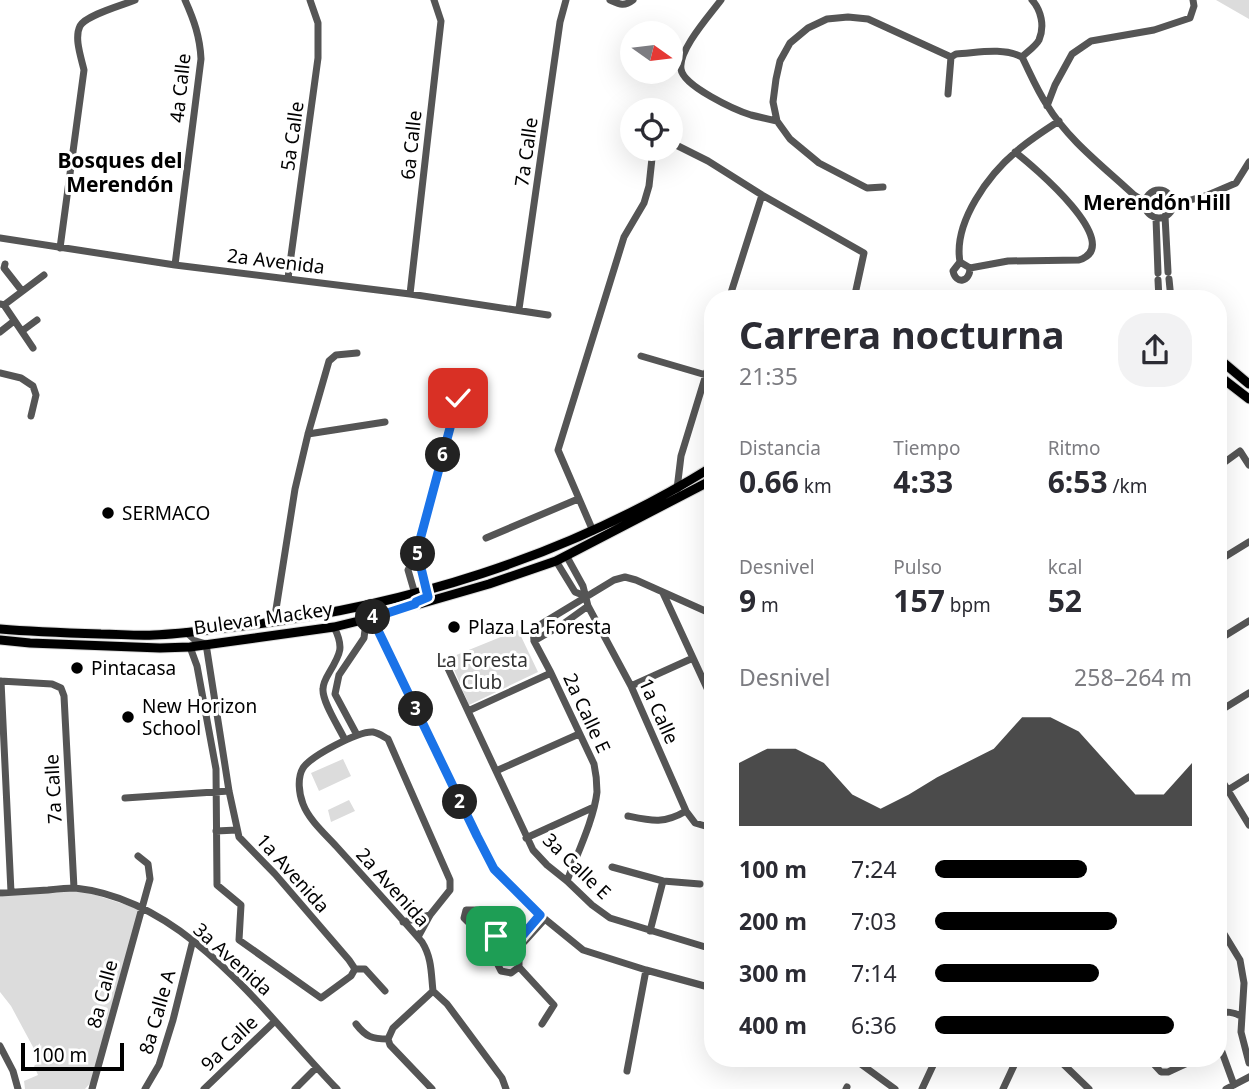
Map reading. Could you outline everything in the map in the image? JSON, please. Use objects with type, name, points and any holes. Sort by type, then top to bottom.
[{"type":"main road","points":[[1227,366],[1249,384]]},
{"type":"main road","points":[[1227,382],[1249,399]]},
{"type":"main road","name":"Bulevar Mackey","points":[[0,629],[154,635],[328,614],[427,591],[504,567],[593,531],[677,489],[704,472]]},
{"type":"main road","name":"Bulevar Mackey","points":[[0,640],[160,648],[190,647],[334,627],[489,584],[556,561],[704,484]]},
{"type":"main road","points":[[415,604],[427,598],[427,591]]},
{"type":"street","points":[[60,248],[84,70],[78,45],[79,27],[86,19],[135,0]]},
{"type":"street","name":"4a Calle","points":[[175,265],[201,59],[195,22],[185,0]]},
{"type":"street","name":"5a Calle","points":[[288,278],[318,58],[318,23],[310,0]]},
{"type":"street","name":"6a Calle","points":[[410,294],[441,21],[434,0]]},
{"type":"street","name":"7a Calle","points":[[519,309],[560,22],[566,0]]},
{"type":"street","points":[[610,0],[627,4],[632,0]]},
{"type":"street","points":[[721,0],[689,43],[680,71],[688,82],[719,101],[749,115],[777,121]]},
{"type":"street","points":[[1021,57],[1038,42],[1042,26],[1039,8],[1032,0]]},
{"type":"street","points":[[1047,106],[1072,54],[1091,41],[1154,30],[1190,18],[1193,0]]},
{"type":"street","points":[[883,187],[867,188],[819,163],[790,139],[777,121],[773,102],[780,61],[790,43],[808,28],[827,19],[848,17],[868,19],[951,57]]},
{"type":"street","points":[[951,57],[956,54],[993,51],[1021,57],[1047,106],[1059,121],[1134,195],[1145,202]]},
{"type":"street","points":[[948,94],[951,57]]},
{"type":"street","points":[[1015,152],[1036,168],[1090,230],[1093,240],[1092,253],[1088,257],[1079,260],[1008,261],[970,268],[960,262],[958,253],[970,209],[993,177],[1015,152],[1059,121]]},
{"type":"street","points":[[683,148],[864,253],[856,290]]},
{"type":"street","points":[[593,531],[558,450],[624,236],[643,203],[649,186],[652,161]]},
{"type":"street","points":[[1173,205],[1236,183],[1249,162]]},
{"type":"street","points":[[1164,190],[1171,196],[1173,205],[1165,216],[1156,218],[1148,213],[1145,202],[1150,192],[1164,190]]},
{"type":"street","points":[[732,290],[762,195]]},
{"type":"street","points":[[1165,216],[1170,290]]},
{"type":"street","points":[[1156,218],[1159,290]]},
{"type":"street","name":"2a Avenida","points":[[0,238],[175,265],[410,294],[548,315]]},
{"type":"street","points":[[960,262],[953,271],[958,279],[967,278],[970,268]]},
{"type":"street","points":[[5,264],[4,268],[22,291]]},
{"type":"street","points":[[33,348],[2,305],[44,275]]},
{"type":"street","points":[[22,331],[37,320]]},
{"type":"street","points":[[0,332],[15,321]]},
{"type":"street","points":[[274,622],[295,489],[307,434],[329,361],[336,355],[357,353]]},
{"type":"street","points":[[641,356],[704,374]]},
{"type":"street","points":[[0,373],[21,378],[33,386],[36,395],[31,416]]},
{"type":"street","points":[[677,489],[681,456],[704,381]]},
{"type":"street","points":[[415,594],[408,570],[417,551],[458,398]]},
{"type":"street","points":[[307,434],[385,422]]},
{"type":"street","points":[[1227,460],[1240,451],[1249,465]]},
{"type":"street","points":[[486,538],[579,499]]},
{"type":"street","points":[[1227,555],[1249,542]]},
{"type":"street","points":[[417,551],[427,591]]},
{"type":"street","name":"1a Calle","points":[[567,556],[583,586],[588,606],[631,686],[686,811]]},
{"type":"street","name":"1a Calle","points":[[556,561],[575,592],[585,596]]},
{"type":"street","points":[[588,606],[534,641],[535,626],[614,580],[625,577],[704,610]]},
{"type":"street","points":[[663,592],[704,682]]},
{"type":"street","points":[[357,735],[335,694],[340,675],[364,638],[367,619]]},
{"type":"street","points":[[367,619],[494,869],[542,917],[583,950],[704,986]]},
{"type":"street","points":[[1227,634],[1249,621]]},
{"type":"street","points":[[334,627],[341,640],[340,650],[324,681],[323,694],[345,740],[373,732],[388,739],[450,880],[450,890],[430,915],[418,937]]},
{"type":"street","points":[[186,631],[196,641],[206,644]]},
{"type":"street","name":"2a Calle E","points":[[534,641],[594,764],[596,778],[594,807],[567,880]]},
{"type":"street","name":"1a Avenida","points":[[206,644],[229,792],[239,837],[275,874],[355,969],[365,969],[385,991]]},
{"type":"street","points":[[190,647],[196,664],[215,765],[217,885],[241,905],[239,940],[321,998],[351,976],[355,969]]},
{"type":"street","points":[[631,686],[693,658]]},
{"type":"street","name":"3a Calle E","points":[[446,662],[526,838],[540,858],[610,918],[704,947]]},
{"type":"street","points":[[468,711],[551,673]]},
{"type":"street","points":[[1,681],[11,892]]},
{"type":"street","name":"7a Calle","points":[[1,681],[52,684],[61,688],[64,696],[74,888]]},
{"type":"street","points":[[1227,706],[1249,693]]},
{"type":"street","points":[[205,715],[219,731]]},
{"type":"street","points":[[496,771],[579,734]]},
{"type":"street","name":"2a Avenida","points":[[345,740],[309,761],[302,770],[302,802],[306,811],[418,937],[428,952],[432,966],[433,991]]},
{"type":"street","points":[[215,765],[225,763]]},
{"type":"street","points":[[1249,777],[1228,790],[1249,825]]},
{"type":"street","points":[[125,798],[229,792]]},
{"type":"street","points":[[526,838],[594,807]]},
{"type":"street","points":[[628,816],[662,821],[686,811],[695,822],[704,825]]},
{"type":"street","points":[[216,831],[237,830]]},
{"type":"street","name":"8a Calle","points":[[94,1088],[150,879],[148,864],[138,856]]},
{"type":"street","points":[[612,867],[663,881],[700,884]]},
{"type":"street","points":[[650,931],[663,881]]},
{"type":"street","name":"3a Avenida","points":[[0,893],[74,888],[113,896],[142,907],[193,940],[226,970],[337,1089]]},
{"type":"street","points":[[403,922],[430,915]]},
{"type":"street","points":[[480,915],[496,936],[513,951],[519,960],[519,967],[512,973],[501,971],[498,965],[500,954],[513,951],[542,917]]},
{"type":"street","points":[[1227,939],[1240,960],[1244,982],[1241,1032],[1249,1063]]},
{"type":"street","name":"8a Calle A","points":[[145,1089],[159,1065],[193,940]]},
{"type":"street","points":[[519,967],[554,1005],[542,1024]]},
{"type":"street","points":[[627,1071],[646,970]]},
{"type":"street","points":[[432,1089],[390,1045],[388,1039],[393,1028],[433,991],[447,1004],[502,1078],[506,1088]]},
{"type":"street","points":[[1227,1012],[1241,1016]]},
{"type":"street","name":"9a Calle","points":[[204,1089],[275,1021]]},
{"type":"street","points":[[356,1024],[364,1034],[375,1039],[388,1039]]},
{"type":"street","points":[[1241,1032],[1249,1028]]},
{"type":"street","points":[[0,1046],[13,1071],[18,1089]]},
{"type":"street","points":[[1227,1066],[1234,1085]]},
{"type":"street","points":[[865,1067],[895,1089]]},
{"type":"street","points":[[922,1089],[932,1067]]},
{"type":"street","points":[[1003,1089],[1013,1067]]},
{"type":"street","points":[[1066,1067],[1089,1089]]},
{"type":"street","points":[[1156,1067],[1161,1072],[1179,1067]]},
{"type":"street","points":[[295,1089],[316,1068]]},
{"type":"street","points":[[1226,1089],[1249,1077]]},
{"type":"green space","points":[[1216,0],[1249,0],[1249,19]]},
{"type":"green space","name":"La Foresta Club","points":[[518,630],[538,672],[469,705],[449,658]]},
{"type":"green space","points":[[343,759],[351,776],[319,791],[311,773]]},
{"type":"green space","points":[[349,800],[355,811],[331,822],[328,810]]},
{"type":"green space","points":[[74,888],[139,909],[92,1081],[85,1089],[25,1089],[24,1081],[38,1075],[34,1066],[40,1060],[11,1006],[0,992],[0,897],[11,892]]},
{"type":"place","name":"SERMACO","points":[[108,513]]},
{"type":"place","name":"Plaza La Foresta","points":[[454,627]]},
{"type":"place","name":"Pintacasa","points":[[77,668]]},
{"type":"place","name":"New Horizon School","points":[[128,717]]},
{"type":"district","name":"Bosques del Merendón","points":[[120,173]]},
{"type":"district","name":"Merendón Hill","points":[[1157,203]]},
{"type":"route","points":[[458,398],[417,551],[428,597],[372,618],[494,869],[540,915],[510,950],[496,936]]}]
